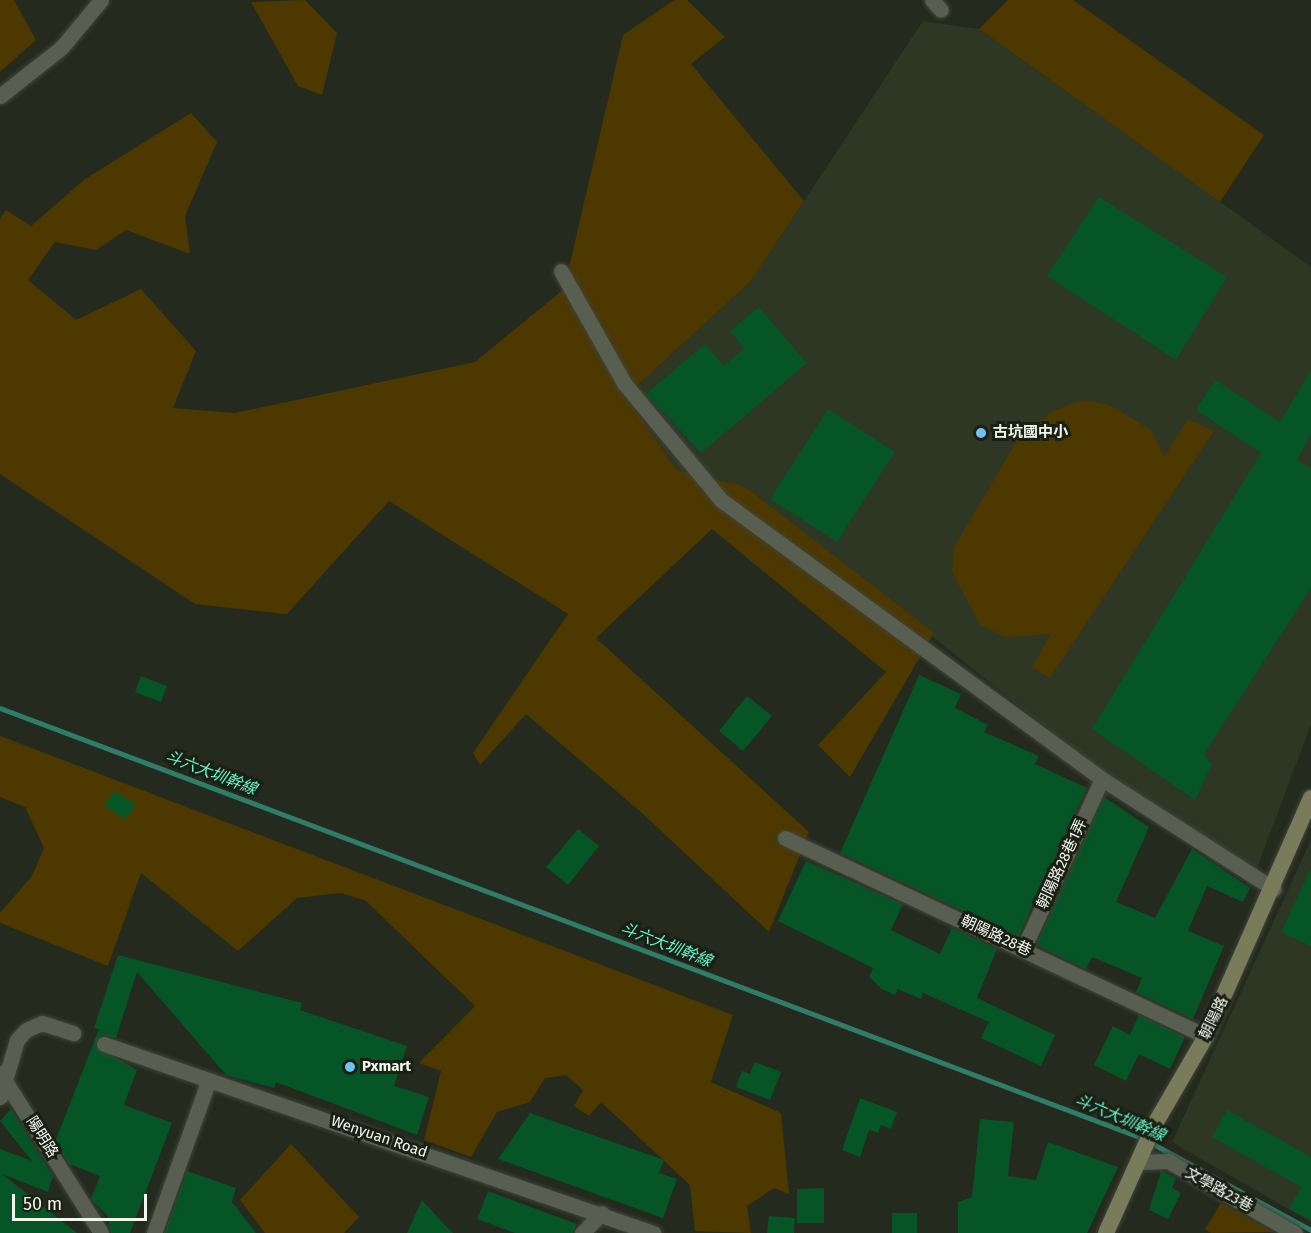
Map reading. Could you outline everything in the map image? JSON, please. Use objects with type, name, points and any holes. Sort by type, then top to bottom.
[{"type":"main road","name":"朝陽路","points":[[1106,1233],[1156,1122],[1206,1036],[1274,890],[1311,798]]},
{"type":"street","points":[[0,96],[62,47],[101,0]]},
{"type":"street","points":[[561,271],[624,383],[721,500],[1102,779],[1274,890]]},
{"type":"street","name":"朝陽路28巷1弄","points":[[1023,949],[1102,779]]},
{"type":"street","name":"朝陽路28巷","points":[[785,838],[1206,1036]]},
{"type":"street","points":[[0,1096],[3,1076],[17,1040],[26,1030],[42,1023],[73,1033]]},
{"type":"street","name":"Wenyuan Road","points":[[104,1044],[208,1083],[602,1213],[653,1233]]},
{"type":"street","name":"陽明路","points":[[3,1076],[101,1233]]},
{"type":"street","points":[[154,1233],[208,1083]]},
{"type":"street","name":"文學路23巷","points":[[1139,1162],[1168,1161],[1295,1233]]},
{"type":"street","points":[[582,1233],[602,1213]]},
{"type":"shaded area","points":[[0,0],[14,0],[36,40],[0,72]]},
{"type":"shaded area","points":[[305,0],[337,33],[322,95],[298,86],[251,2]]},
{"type":"shaded area","points":[[674,0],[687,0],[725,37],[691,64],[804,201],[751,281],[626,396],[677,470],[744,486],[934,633],[850,777],[818,745],[886,672],[712,529],[596,638],[809,832],[769,932],[642,813],[526,714],[480,765],[473,753],[568,614],[389,501],[287,614],[195,604],[0,474],[0,219],[6,210],[31,226],[85,179],[191,113],[217,142],[185,216],[190,254],[126,230],[96,250],[55,242],[28,280],[76,320],[141,289],[196,351],[173,408],[235,413],[475,362],[564,289],[623,35]]},
{"type":"shaded area","points":[[1008,0],[1073,0],[1264,135],[1220,202],[979,29]]},
{"type":"shaded area","name":"古坑國中小","points":[[923,21],[979,29],[1311,267],[1311,724],[1255,874],[1108,777],[744,486],[677,470],[626,396],[751,281]]},
{"type":"shaded area","points":[[1081,400],[1110,405],[1151,430],[1164,457],[1188,419],[1214,431],[1050,678],[1032,667],[1051,634],[1006,637],[980,625],[952,572],[954,547],[1019,437],[1053,411]]},
{"type":"shaded area","points":[[0,736],[733,1015],[711,1082],[781,1113],[789,1194],[774,1188],[747,1206],[751,1233],[695,1231],[690,1185],[601,1102],[589,1116],[574,1106],[583,1090],[566,1075],[545,1078],[530,1102],[497,1112],[471,1157],[424,1140],[441,1071],[419,1063],[475,1006],[366,901],[341,893],[297,898],[238,951],[141,873],[108,966],[0,923],[0,913],[32,876],[44,848],[25,807],[0,797]]},
{"type":"shaded area","points":[[1311,840],[1311,1222],[1172,1142]]},
{"type":"shaded area","points":[[291,1144],[359,1217],[344,1233],[265,1233],[240,1200]]},
{"type":"shaded area","points":[[1221,1203],[1274,1232],[1211,1233],[1205,1229]]},
{"type":"building","points":[[1099,197],[1227,277],[1176,360],[1047,276]]},
{"type":"building","points":[[759,307],[807,363],[701,453],[646,394],[705,344],[724,366],[744,348],[730,331]]},
{"type":"building","points":[[1311,370],[1311,434],[1297,460],[1311,468],[1311,588],[1204,754],[1212,764],[1195,800],[1092,729],[1261,453],[1196,410],[1215,380],[1280,422]]},
{"type":"building","points":[[828,409],[895,452],[837,542],[770,499]]},
{"type":"building","points":[[919,675],[961,694],[955,708],[988,725],[984,732],[1039,756],[1035,764],[1087,788],[1018,937],[840,853]]},
{"type":"building","points":[[141,676],[167,686],[161,702],[135,692]]},
{"type":"building","points":[[747,696],[772,716],[743,751],[719,731]]},
{"type":"building","points":[[114,791],[136,804],[126,819],[104,806]]},
{"type":"building","points":[[1104,797],[1149,827],[1116,902],[1155,918],[1192,849],[1250,888],[1243,902],[1207,886],[1188,931],[1224,946],[1193,1019],[1136,992],[1142,978],[1092,957],[1086,969],[1036,945]]},
{"type":"building","points":[[578,829],[599,846],[568,885],[546,867]]},
{"type":"building","points":[[806,861],[903,904],[891,930],[940,954],[952,928],[997,949],[977,998],[1055,1035],[1041,1066],[981,1038],[989,1022],[923,993],[921,999],[898,989],[895,995],[882,989],[869,977],[873,968],[778,921]]},
{"type":"building","points":[[1311,868],[1311,946],[1281,932]]},
{"type":"building","points":[[118,955],[302,1003],[300,1010],[407,1046],[394,1086],[429,1097],[417,1135],[276,1082],[274,1088],[226,1075],[137,972],[116,1038],[102,1035],[95,1046],[137,1070],[124,1105],[172,1123],[130,1233],[111,1233],[107,1215],[91,1199],[100,1176],[69,1164],[55,1142],[99,1029],[94,1028]]},
{"type":"building","points":[[1139,1015],[1185,1037],[1170,1069],[1139,1054],[1126,1081],[1094,1065],[1113,1026],[1130,1035]]},
{"type":"building","points":[[755,1062],[781,1072],[770,1100],[736,1087],[742,1071],[750,1074]]},
{"type":"building","points":[[860,1098],[897,1112],[891,1129],[881,1125],[878,1133],[869,1130],[860,1157],[842,1150]]},
{"type":"building","points":[[11,1109],[53,1176],[48,1192],[2,1174],[77,1233],[0,1233],[0,1149],[32,1161],[0,1121]]},
{"type":"building","points":[[1227,1110],[1311,1157],[1311,1220],[1289,1209],[1301,1187],[1212,1137]]},
{"type":"building","points":[[530,1113],[664,1160],[659,1173],[677,1179],[663,1218],[498,1159]]},
{"type":"building","points":[[980,1119],[1014,1122],[1008,1176],[1036,1180],[1048,1142],[1118,1167],[1087,1233],[958,1233],[958,1202],[972,1197]]},
{"type":"building","points":[[187,1171],[236,1188],[232,1202],[256,1233],[164,1233]]},
{"type":"building","points":[[1161,1171],[1176,1178],[1172,1188],[1181,1193],[1168,1219],[1149,1210]]},
{"type":"building","points":[[824,1188],[824,1223],[797,1223],[797,1189]]},
{"type":"building","points":[[488,1191],[577,1224],[573,1233],[515,1233],[477,1219]]},
{"type":"building","points":[[422,1200],[441,1221],[453,1233],[407,1233]]},
{"type":"building","points":[[892,1213],[917,1213],[917,1233],[892,1233]]},
{"type":"building","points":[[769,1216],[795,1218],[794,1233],[767,1233]]},
{"type":"waterway","name":"斗六大圳幹線","points":[[0,708],[1142,1138],[1311,1230]]},
{"type":"place","name":"古坑國中小","points":[[981,433]]},
{"type":"place","name":"Pxmart","points":[[350,1067]]}]
